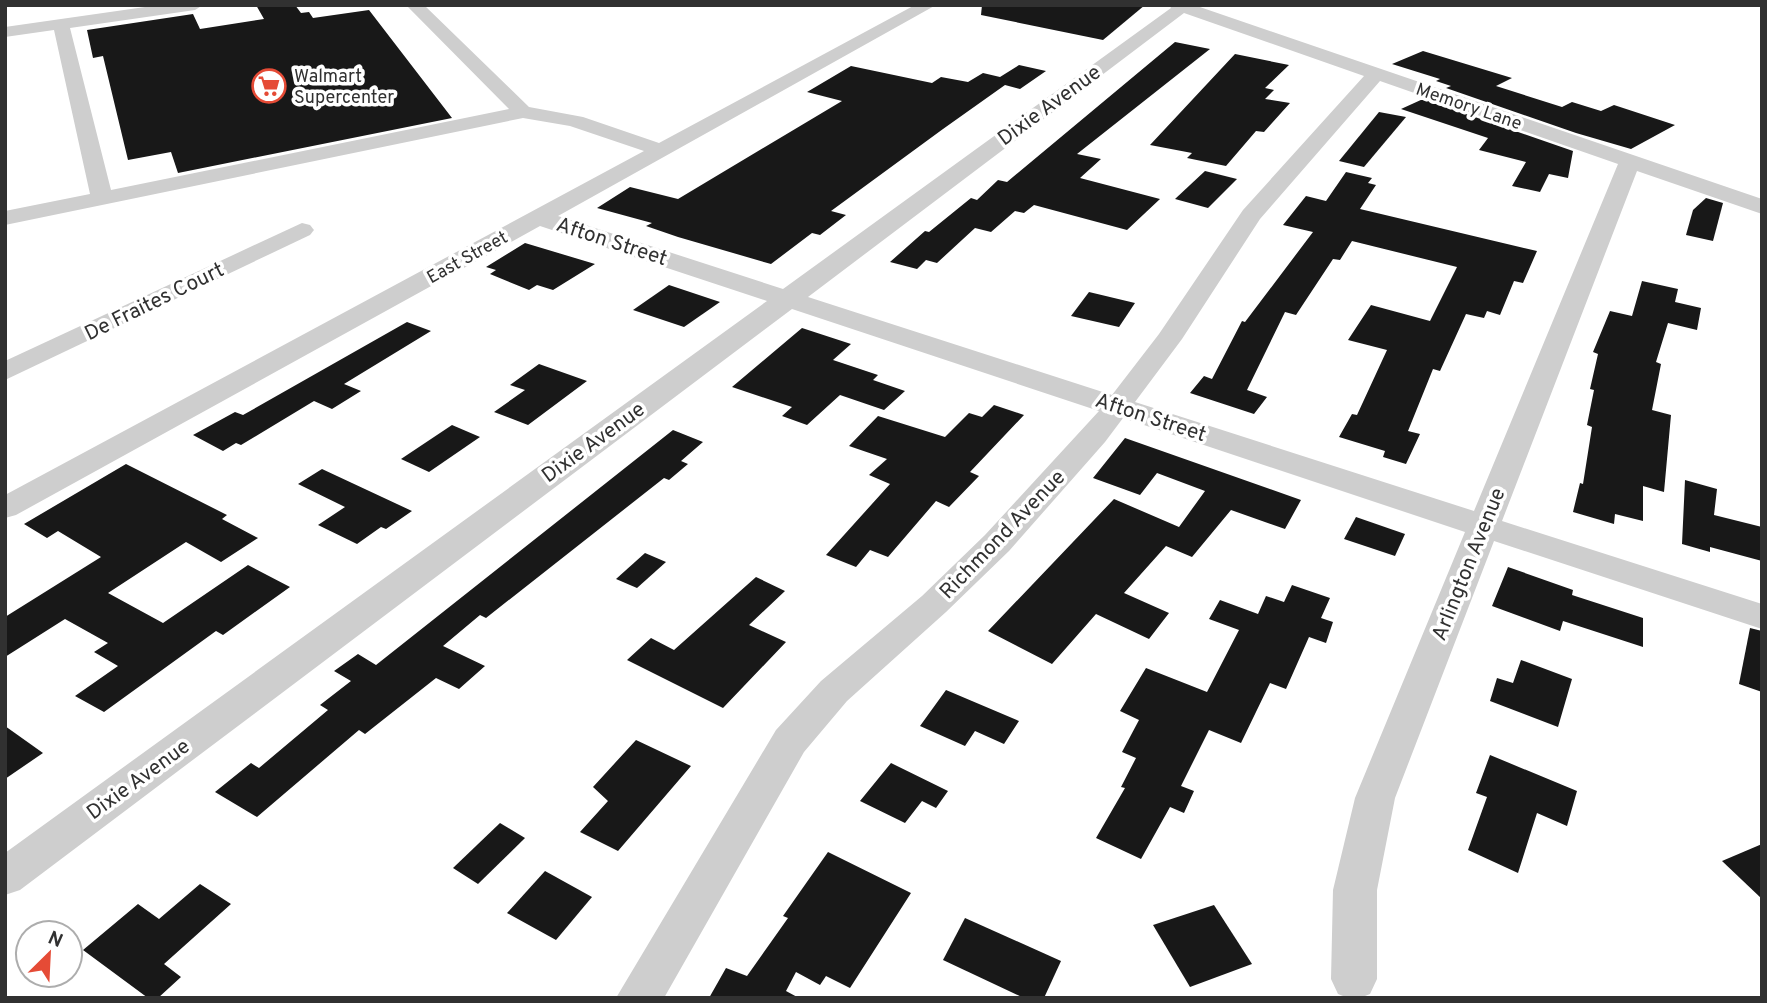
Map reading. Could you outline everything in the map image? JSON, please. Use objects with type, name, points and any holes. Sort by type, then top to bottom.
[{"type":"street","points":[[5,32],[195,5]]},
{"type":"street","points":[[414,5],[523,112]]},
{"type":"street","name":"Memory Lane","points":[[1179,6],[1762,207]]},
{"type":"street","name":"Dixie Avenue","points":[[5,877],[1179,6]]},
{"type":"street","name":"East Street","points":[[5,508],[662,151],[914,7]]},
{"type":"street","points":[[61,24],[102,198]]},
{"type":"street","name":"Richmond Avenue","points":[[639,998],[790,741],[834,691],[934,604],[997,544],[1095,436],[1169,339],[1251,215],[1376,74]]},
{"type":"street","points":[[5,218],[523,112],[552,113],[572,118],[662,151]]},
{"type":"street","name":"Arlington Avenue","points":[[1354,979],[1355,890],[1375,798],[1630,161]]},
{"type":"street","name":"Afton Street","points":[[540,218],[1762,617]]},
{"type":"street","name":"De Fraites Court","points":[[5,372],[302,230]]},
{"type":"building","name":"Walmart Supercenter","points":[[256,5],[295,5],[301,13],[309,12],[313,18],[369,10],[452,118],[178,173],[171,152],[128,160],[103,56],[93,58],[87,30],[193,14],[200,29],[264,19]]},
{"type":"building","points":[[982,5],[1145,5],[1103,40],[981,15]]},
{"type":"building","points":[[1175,42],[1210,49],[1077,154],[1101,159],[1080,178],[1160,199],[1127,230],[1034,205],[1024,213],[1015,211],[991,232],[975,228],[937,263],[926,260],[917,269],[890,262],[925,231],[929,232],[971,198],[977,200],[998,180],[1007,182]]},
{"type":"building","points":[[1423,51],[1512,78],[1496,86],[1562,107],[1572,102],[1601,111],[1614,105],[1675,125],[1631,149],[1576,133],[1446,88],[1451,86],[1436,81],[1440,79],[1392,64]]},
{"type":"building","points":[[1235,54],[1289,65],[1265,88],[1274,90],[1265,99],[1290,103],[1264,132],[1256,131],[1226,166],[1187,158],[1192,153],[1150,145]]},
{"type":"building","points":[[1019,65],[1046,71],[1020,89],[1005,85],[831,211],[846,215],[820,235],[812,233],[771,264],[678,237],[646,226],[652,223],[597,208],[630,187],[678,199],[842,101],[807,92],[851,66],[932,83],[941,77],[968,82],[983,73],[1000,77]]},
{"type":"building","points":[[1423,99],[1573,151],[1568,178],[1549,174],[1540,192],[1512,186],[1526,162],[1479,150],[1488,138],[1401,109]]},
{"type":"building","points":[[1379,112],[1406,117],[1364,167],[1339,161]]},
{"type":"building","points":[[1205,171],[1237,179],[1208,208],[1175,199]]},
{"type":"building","points":[[1346,172],[1372,178],[1368,183],[1376,185],[1360,209],[1537,251],[1523,283],[1514,281],[1500,315],[1487,311],[1484,318],[1466,314],[1440,371],[1433,369],[1408,431],[1420,434],[1406,464],[1383,457],[1385,451],[1339,437],[1352,414],[1357,415],[1387,350],[1348,340],[1371,305],[1430,321],[1457,267],[1352,241],[1340,260],[1333,259],[1296,315],[1285,312],[1247,390],[1267,397],[1254,414],[1190,393],[1204,376],[1212,379],[1242,321],[1245,322],[1313,232],[1283,225],[1306,196],[1326,201]]},
{"type":"building","points":[[1706,198],[1723,203],[1713,241],[1686,235],[1693,210]]},
{"type":"building","points":[[525,243],[595,264],[553,290],[537,285],[529,290],[490,274],[496,270],[486,267]]},
{"type":"building","points":[[1642,281],[1678,289],[1675,302],[1701,308],[1697,330],[1668,323],[1656,362],[1661,364],[1652,410],[1671,415],[1664,492],[1643,486],[1643,521],[1615,514],[1614,524],[1573,512],[1580,483],[1583,484],[1592,427],[1587,425],[1594,390],[1590,389],[1598,354],[1593,352],[1610,311],[1632,316]]},
{"type":"building","points":[[669,285],[720,302],[684,327],[633,310]]},
{"type":"building","points":[[1089,292],[1135,303],[1119,327],[1071,316]]},
{"type":"building","points":[[407,322],[431,331],[344,384],[361,391],[332,409],[314,401],[241,445],[236,443],[223,451],[193,435],[235,412],[243,415]]},
{"type":"building","points":[[802,328],[851,344],[833,360],[878,375],[873,380],[905,391],[884,410],[840,395],[807,425],[782,416],[792,407],[732,387]]},
{"type":"building","points":[[539,364],[587,381],[528,425],[494,412],[525,390],[510,385]]},
{"type":"building","points":[[994,405],[1024,415],[970,472],[979,476],[949,507],[936,501],[888,557],[870,550],[856,567],[826,555],[890,484],[869,475],[887,459],[849,446],[878,416],[945,437],[969,413],[982,417]]},
{"type":"building","points":[[452,425],[480,437],[429,472],[401,459]]},
{"type":"building","points":[[673,430],[703,442],[681,461],[688,464],[669,480],[664,478],[486,618],[480,615],[443,646],[485,666],[459,689],[436,678],[365,734],[359,730],[257,817],[215,792],[251,763],[259,768],[328,710],[320,705],[351,681],[334,671],[358,654],[376,665]]},
{"type":"building","points":[[1125,438],[1301,500],[1285,529],[1231,510],[1192,557],[1166,546],[1124,593],[1169,613],[1149,639],[1096,614],[1052,664],[988,631],[1114,499],[1179,527],[1205,491],[1157,473],[1140,495],[1093,478]]},
{"type":"building","points":[[126,464],[227,515],[222,519],[258,538],[221,562],[186,542],[108,593],[163,623],[248,565],[290,587],[223,635],[216,631],[104,712],[75,696],[118,666],[94,652],[108,643],[65,619],[5,657],[5,617],[101,557],[58,531],[47,538],[24,524]]},
{"type":"building","points":[[322,469],[412,511],[386,529],[381,527],[357,544],[318,525],[345,507],[298,484]]},
{"type":"building","points":[[1685,480],[1717,489],[1714,515],[1762,527],[1762,561],[1710,547],[1710,552],[1682,544]]},
{"type":"building","points":[[1356,517],[1405,534],[1395,556],[1344,539]]},
{"type":"building","points":[[645,553],[666,562],[637,588],[616,579]]},
{"type":"building","points":[[1508,567],[1573,590],[1572,595],[1643,618],[1643,647],[1563,621],[1560,631],[1492,606]]},
{"type":"building","points":[[756,577],[785,591],[749,625],[786,642],[723,708],[627,660],[651,638],[674,650]]},
{"type":"building","points":[[1292,585],[1330,598],[1321,618],[1333,622],[1326,643],[1309,637],[1286,689],[1270,683],[1241,743],[1209,730],[1181,786],[1194,791],[1184,813],[1170,807],[1141,859],[1096,838],[1125,788],[1121,787],[1136,758],[1122,752],[1139,720],[1120,711],[1146,668],[1207,692],[1239,630],[1209,619],[1220,600],[1258,614],[1266,596],[1284,602]]},
{"type":"building","points":[[1750,628],[1762,631],[1762,692],[1739,684]]},
{"type":"building","points":[[1521,660],[1572,679],[1558,727],[1490,701],[1497,678],[1513,683]]},
{"type":"building","points":[[946,690],[1019,721],[1004,744],[975,731],[965,746],[920,726]]},
{"type":"building","points":[[5,726],[43,753],[5,779]]},
{"type":"building","points":[[636,740],[691,766],[618,851],[580,832],[608,801],[593,787]]},
{"type":"building","points":[[1490,755],[1577,791],[1567,826],[1537,813],[1518,873],[1468,850],[1487,797],[1476,793]]},
{"type":"building","points":[[891,763],[948,791],[936,808],[922,801],[905,823],[860,801]]},
{"type":"building","points":[[500,823],[525,838],[478,884],[453,868]]},
{"type":"building","points":[[1762,844],[1762,899],[1722,861]]},
{"type":"building","points":[[828,852],[911,893],[850,988],[826,976],[820,985],[796,972],[786,991],[799,998],[709,998],[726,968],[747,976],[788,918],[783,916]]},
{"type":"building","points":[[545,871],[592,897],[556,940],[507,913]]},
{"type":"building","points":[[200,884],[231,904],[164,964],[181,977],[158,998],[148,998],[84,951],[138,904],[159,919]]},
{"type":"building","points":[[1214,905],[1252,964],[1190,987],[1153,925]]},
{"type":"building","points":[[965,918],[1061,961],[1044,998],[1024,998],[943,960]]},
{"type":"place","name":"Walmart Supercenter","points":[[269,86]]}]
